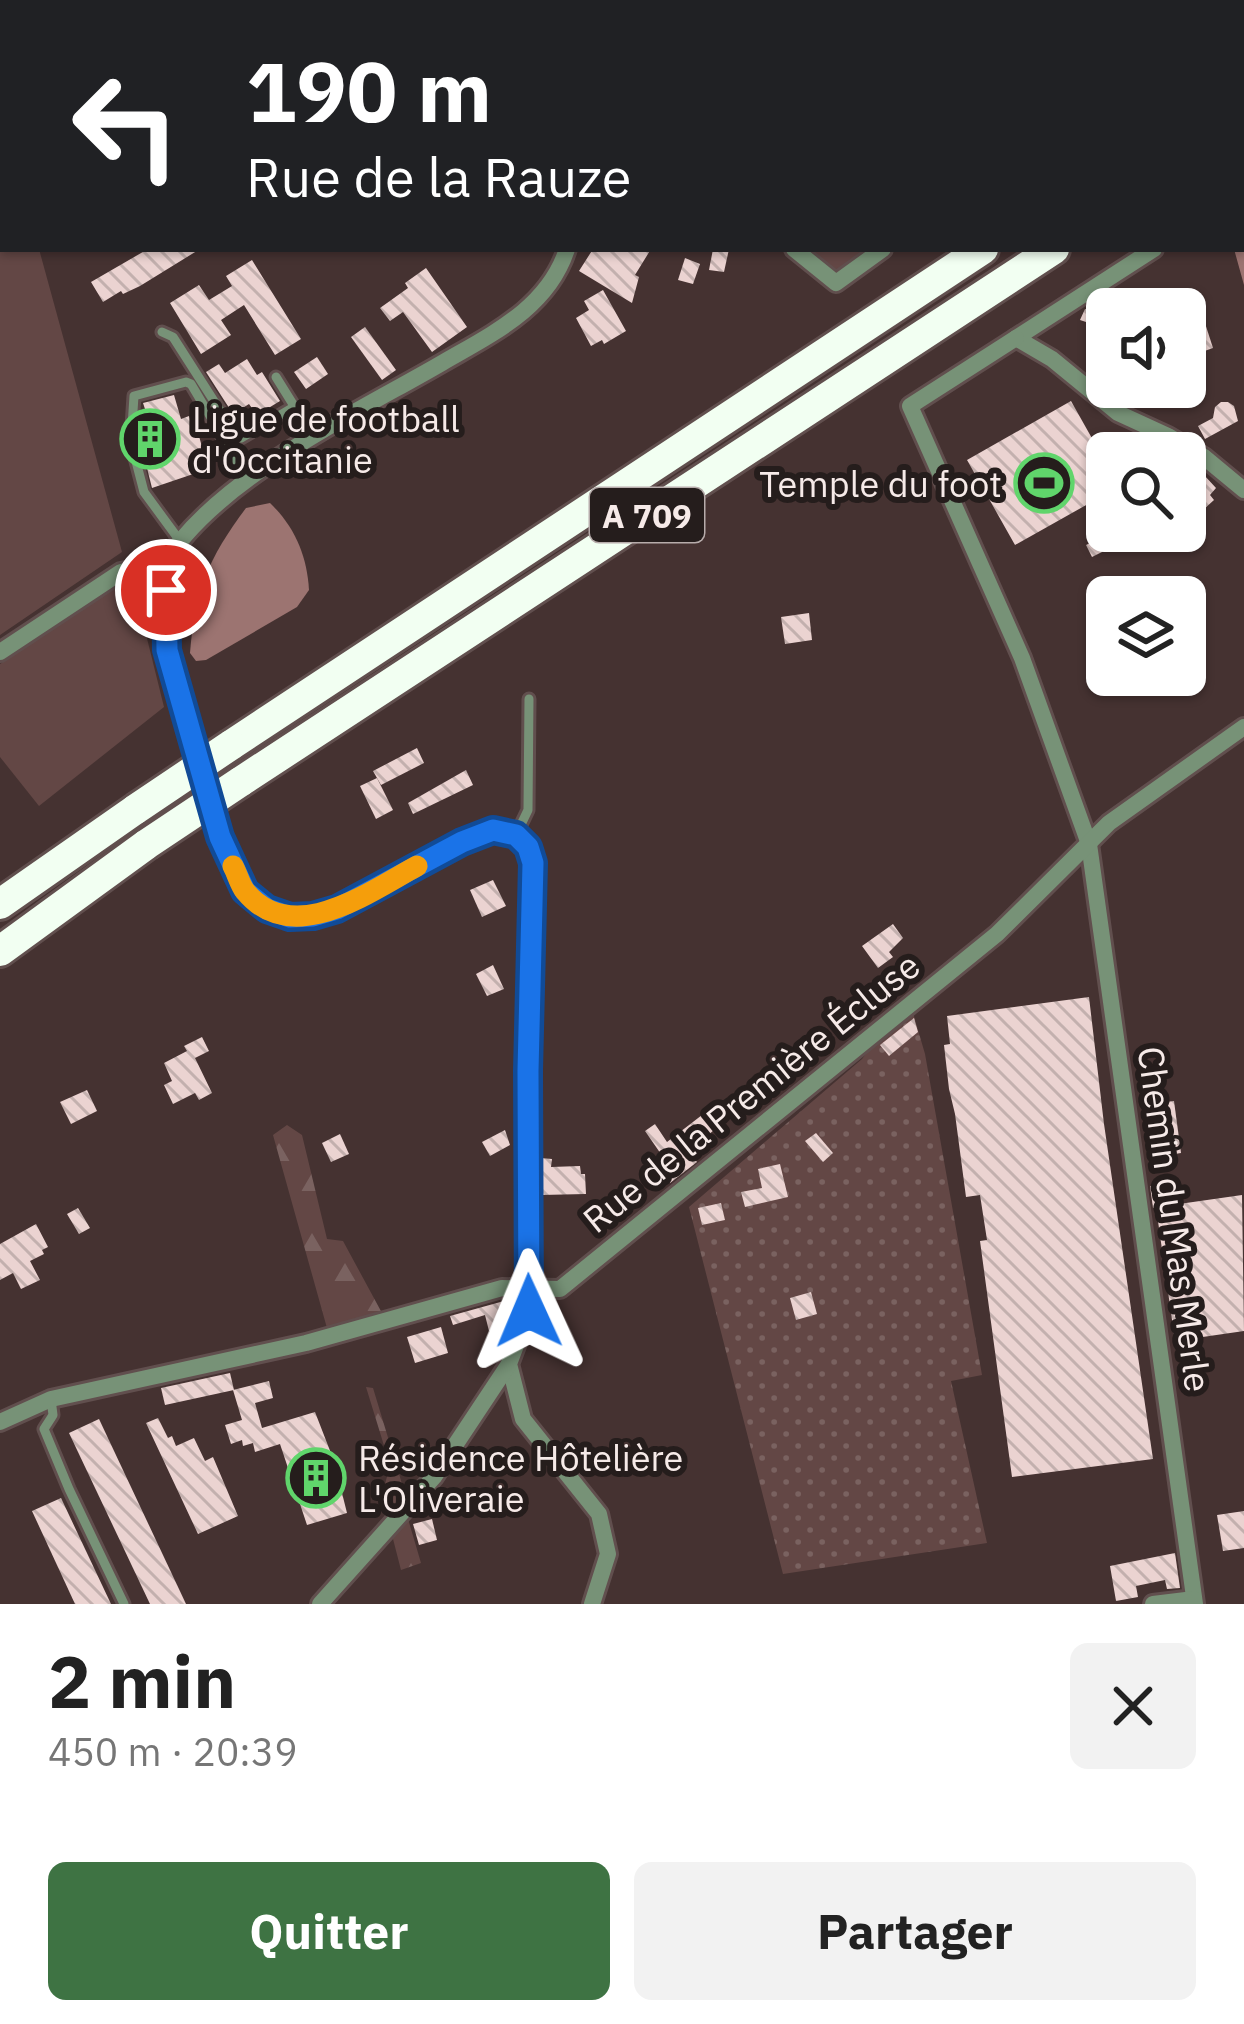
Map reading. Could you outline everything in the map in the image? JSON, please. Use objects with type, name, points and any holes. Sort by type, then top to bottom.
[{"type":"highway","name":"A 709","points":[[0,904],[231,745],[978,252]]},
{"type":"highway","name":"A 709","points":[[0,951],[240,782],[1049,252]]},
{"type":"street","points":[[320,1604],[434,1478],[509,1364],[529,1311],[533,863],[528,847],[516,835],[493,830],[337,909],[290,917],[267,909],[245,891],[220,837],[167,650],[163,566],[205,514],[248,480],[527,309],[551,285],[566,252]]},
{"type":"street","points":[[798,252],[836,283],[879,252]]},
{"type":"street","points":[[1149,252],[1016,338],[1052,359],[1118,413],[1186,446],[1244,490]]},
{"type":"street","name":"Chemin du Mas Merle","points":[[1016,338],[910,406],[1022,658],[1089,844],[1194,1602]]},
{"type":"street","points":[[0,652],[121,572],[163,566]]},
{"type":"street","name":"Rue de la Première Écluse","points":[[0,1422],[51,1399],[306,1342],[502,1288],[560,1289],[997,934],[1109,823],[1244,728]]},
{"type":"street","points":[[509,1364],[523,1419],[599,1514],[608,1554],[592,1604]]},
{"type":"street","points":[[1153,1604],[1194,1602]]},
{"type":"lane","points":[[162,332],[173,337],[241,438],[294,407]]},
{"type":"lane","points":[[276,377],[314,437]]},
{"type":"lane","points":[[180,541],[144,492],[131,442],[134,396],[191,383],[248,480]]},
{"type":"lane","points":[[516,835],[528,810],[529,699]]},
{"type":"lane","points":[[51,1399],[52,1415],[44,1429],[124,1604]]},
{"type":"green space","points":[[0,252],[40,252],[122,552],[0,635]]},
{"type":"green space","points":[[813,252],[866,252],[836,272]]},
{"type":"green space","points":[[134,586],[164,707],[39,806],[0,757],[0,664],[114,587]]},
{"type":"green space","points":[[913,1013],[925,1054],[982,1375],[951,1381],[987,1543],[783,1574],[689,1207]]},
{"type":"green space","points":[[287,1125],[302,1135],[327,1239],[343,1241],[382,1313],[327,1328],[273,1135]]},
{"type":"green space","points":[[366,1387],[373,1388],[421,1563],[401,1570],[382,1496],[390,1465]]},
{"type":"shaded area","points":[[1235,252],[1244,252],[1244,285]]},
{"type":"shaded area","points":[[270,503],[298,543],[309,590],[297,607],[206,660],[196,661],[190,653],[196,611],[213,560],[246,508]]},
{"type":"building","points":[[143,252],[195,252],[103,302],[91,282]]},
{"type":"building","points":[[591,252],[649,252],[635,275],[639,277],[632,303],[579,271]]},
{"type":"building","points":[[712,252],[728,252],[724,272],[709,270]]},
{"type":"building","points":[[685,258],[700,264],[693,284],[678,280]]},
{"type":"building","points":[[252,260],[301,339],[275,355],[244,305],[221,320],[231,335],[201,354],[170,303],[199,285],[209,300],[232,286],[226,276]]},
{"type":"building","points":[[426,268],[467,327],[432,352],[403,312],[390,321],[380,308]]},
{"type":"building","points":[[603,290],[626,331],[591,346],[576,318],[589,310],[584,301]]},
{"type":"building","points":[[365,327],[396,370],[382,380],[351,337]]},
{"type":"building","points":[[317,357],[328,374],[306,389],[294,372]]},
{"type":"building","points":[[247,359],[257,375],[262,372],[280,401],[257,415],[249,404],[233,414],[206,372],[219,364],[225,373]]},
{"type":"building","name":"Ligue de football d'Occitanie","points":[[174,395],[181,419],[189,416],[199,436],[208,469],[152,488],[141,432],[151,427],[143,403]]},
{"type":"building","name":"Temple du foot","points":[[1071,401],[1088,432],[1086,505],[1015,545],[967,460]]},
{"type":"building","points":[[1228,402],[1238,421],[1206,438],[1198,426],[1213,418],[1215,407]]},
{"type":"building","points":[[1206,477],[1216,488],[1210,495],[1214,500],[1206,507]]},
{"type":"building","points":[[809,613],[812,640],[785,644],[781,617]]},
{"type":"building","points":[[417,748],[424,763],[381,785],[373,771]]},
{"type":"building","points":[[466,770],[473,785],[413,814],[408,803]]},
{"type":"building","points":[[377,778],[393,810],[376,819],[360,786]]},
{"type":"building","points":[[493,880],[506,906],[482,917],[470,890]]},
{"type":"building","points":[[893,924],[903,938],[889,952],[893,957],[878,968],[862,946]]},
{"type":"building","points":[[493,965],[504,989],[487,996],[476,974]]},
{"type":"building","points":[[1089,997],[1153,1459],[1012,1477],[980,1241],[987,1240],[980,1195],[966,1197],[944,1045],[950,1044],[947,1016]]},
{"type":"building","points":[[914,1018],[918,1032],[889,1056],[880,1045]]},
{"type":"building","points":[[202,1037],[209,1051],[195,1058],[212,1093],[199,1100],[195,1093],[173,1104],[164,1085],[172,1081],[164,1063]]},
{"type":"building","points":[[87,1090],[97,1111],[71,1124],[60,1102]]},
{"type":"building","points":[[1174,1101],[1181,1153],[1156,1157],[1149,1104]]},
{"type":"building","points":[[702,1115],[714,1130],[688,1152],[697,1162],[670,1183],[656,1162],[663,1157],[645,1131],[655,1124],[667,1142]]},
{"type":"building","points":[[505,1130],[510,1145],[490,1156],[482,1142]]},
{"type":"building","points":[[816,1133],[833,1153],[823,1162],[805,1141]]},
{"type":"building","points":[[340,1134],[349,1154],[331,1162],[322,1143]]},
{"type":"building","points":[[541,1158],[552,1159],[551,1167],[580,1166],[586,1194],[541,1195]]},
{"type":"building","points":[[780,1164],[788,1197],[745,1207],[741,1192],[762,1188],[758,1169]]},
{"type":"building","points":[[1176,1183],[1179,1204],[1242,1195],[1244,1331],[1175,1341],[1150,1186]]},
{"type":"building","points":[[721,1203],[725,1220],[702,1225],[698,1208]]},
{"type":"building","points":[[78,1208],[90,1228],[79,1234],[67,1214]]},
{"type":"building","points":[[36,1224],[48,1247],[30,1261],[40,1280],[21,1289],[13,1273],[0,1280],[0,1244]]},
{"type":"building","points":[[811,1292],[817,1314],[796,1320],[790,1298]]},
{"type":"building","points":[[513,1301],[514,1306],[506,1308],[510,1325],[489,1331],[485,1315],[453,1325],[450,1316]]},
{"type":"building","points":[[441,1327],[448,1353],[415,1363],[407,1337]]},
{"type":"building","points":[[230,1373],[234,1390],[165,1405],[161,1388]]},
{"type":"building","name":"Résidence Hôtelière L'Oliveraie","points":[[269,1381],[273,1398],[255,1403],[262,1428],[315,1412],[347,1513],[307,1525],[280,1444],[255,1452],[253,1443],[231,1444],[225,1425],[242,1420],[233,1390]]},
{"type":"building","points":[[158,1418],[176,1446],[194,1438],[205,1461],[213,1457],[238,1516],[198,1534],[146,1423]]},
{"type":"building","points":[[99,1419],[186,1604],[150,1604],[69,1433]]},
{"type":"building","points":[[61,1498],[111,1604],[75,1604],[32,1511]]},
{"type":"building","points":[[1244,1511],[1244,1548],[1223,1551],[1217,1515]]},
{"type":"building","points":[[432,1519],[437,1540],[419,1545],[413,1524]]},
{"type":"building","points":[[1175,1553],[1180,1588],[1167,1589],[1165,1580],[1136,1586],[1138,1597],[1116,1601],[1110,1566]]},
{"type":"slow traffic","points":[[233,866],[245,891],[267,909],[290,917],[337,909],[417,866]]},
{"type":"place","name":"Ligue de football d'Occitanie","points":[[150,439]]},
{"type":"place","name":"Temple du foot","points":[[1044,483]]},
{"type":"place","name":"Résidence Hôtelière L'Oliveraie","points":[[316,1478]]},
{"type":"route","points":[[166,590],[167,650],[220,837],[245,891],[267,909],[290,917],[337,909],[493,830],[516,835],[528,847],[533,863],[529,1311]]}]
